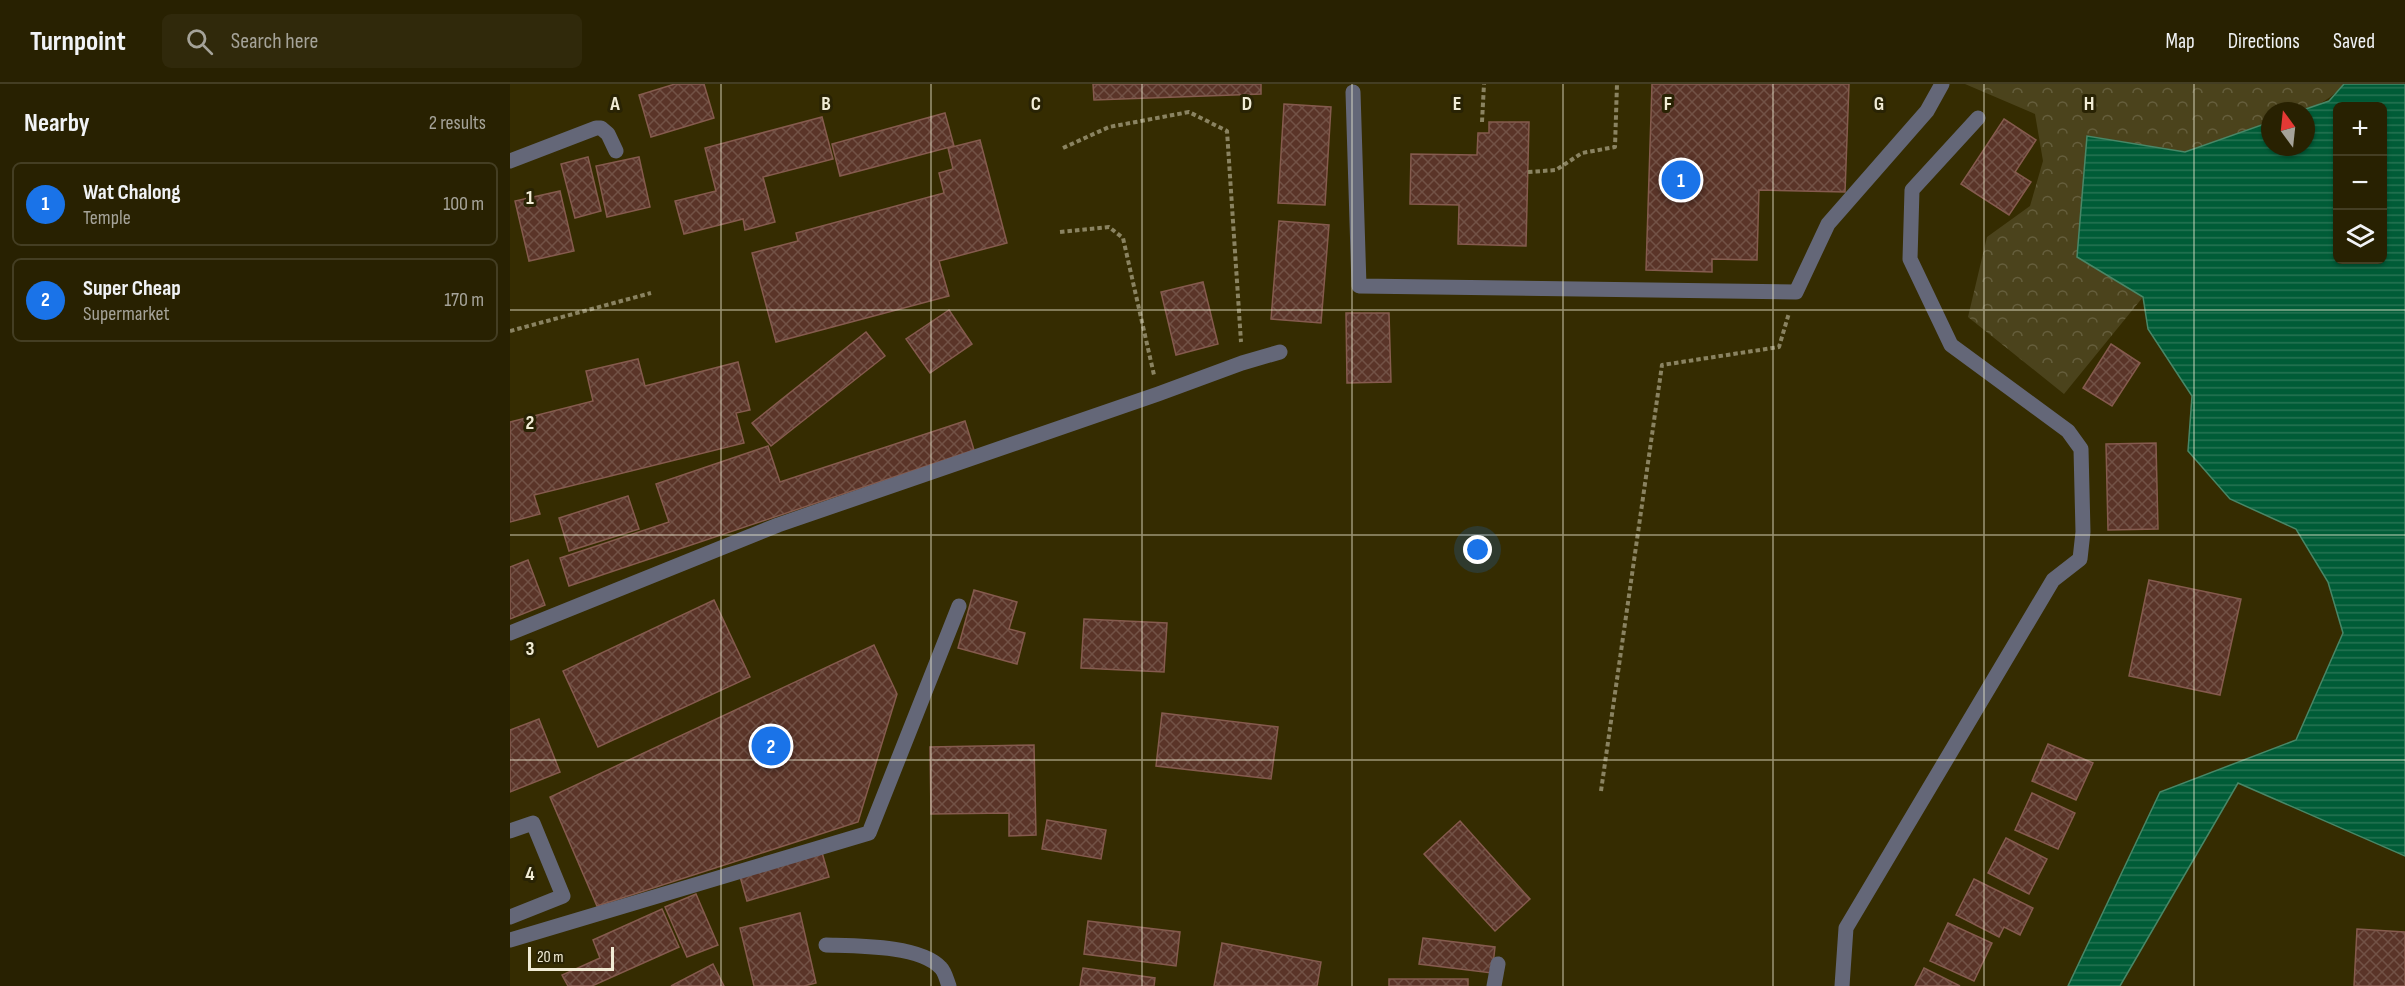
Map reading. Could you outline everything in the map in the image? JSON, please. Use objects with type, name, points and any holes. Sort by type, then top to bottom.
[{"type":"street","points":[[1353,92],[1359,286],[1796,292],[1828,224],[1927,111],[1942,84]]},
{"type":"street","points":[[1842,986],[1846,928],[2053,580],[2080,559],[2083,532],[2081,449],[2068,431],[1951,345],[1910,259],[1912,190],[1978,118]]},
{"type":"street","points":[[510,161],[596,128],[601,128],[608,134],[616,151]]},
{"type":"street","points":[[510,633],[778,525],[1242,363],[1280,352]]},
{"type":"street","points":[[510,940],[869,833],[959,606]]},
{"type":"street","points":[[510,831],[533,823],[563,896],[510,917]]},
{"type":"street","points":[[826,945],[894,948],[921,957],[942,969],[949,986]]},
{"type":"street","points":[[1494,986],[1498,964]]},
{"type":"path","points":[[1482,123],[1484,84]]},
{"type":"path","points":[[1528,172],[1556,170],[1582,153],[1615,147],[1617,84]]},
{"type":"path","points":[[1063,148],[1108,128],[1189,112],[1227,131],[1242,363]]},
{"type":"path","points":[[1060,232],[1109,227],[1123,238],[1158,394]]},
{"type":"path","points":[[1601,791],[1662,365],[1779,346],[1796,292]]},
{"type":"path","points":[[510,331],[651,293]]},
{"type":"green space","points":[[1965,84],[2344,84],[2327,99],[2315,106],[2315,102],[2261,102],[2261,125],[2185,152],[2087,136],[2077,257],[2143,297],[2064,394],[1968,317],[1987,237],[2030,206],[2043,161],[2035,114]]},
{"type":"shaded area","points":[[2344,84],[2405,84],[2405,856],[2238,783],[2120,986],[2068,986],[2160,792],[2296,740],[2343,633],[2328,582],[2296,529],[2230,499],[2188,451],[2192,396],[2148,329],[2143,297],[2077,257],[2087,136],[2185,152],[2261,125],[2261,156],[2315,156],[2315,106],[2329,101]]},
{"type":"building","points":[[675,84],[704,84],[714,118],[651,137],[639,95]]},
{"type":"building","points":[[1093,84],[1261,84],[1261,94],[1094,100]]},
{"type":"building","points":[[1652,84],[1849,84],[1845,192],[1759,190],[1757,260],[1712,259],[1712,272],[1646,270]]},
{"type":"building","points":[[1284,104],[1331,107],[1325,205],[1278,203]]},
{"type":"building","points":[[945,113],[954,146],[840,176],[832,144]]},
{"type":"building","points":[[822,117],[833,159],[763,177],[775,222],[745,230],[743,219],[684,234],[675,201],[716,191],[705,148]]},
{"type":"building","points":[[2004,119],[2036,140],[2015,172],[2031,182],[2009,215],[1961,184]]},
{"type":"building","points":[[1489,122],[1529,122],[1526,246],[1458,244],[1459,205],[1410,204],[1411,154],[1477,155],[1478,133],[1489,133]]},
{"type":"building","points":[[980,140],[1007,243],[939,261],[949,296],[776,342],[752,253],[798,241],[796,233],[944,193],[939,173],[953,169],[948,148]]},
{"type":"building","points":[[588,157],[601,211],[575,218],[561,164]]},
{"type":"building","points":[[639,157],[650,207],[607,217],[596,166]]},
{"type":"building","points":[[560,191],[574,251],[529,261],[515,201]]},
{"type":"building","points":[[1279,221],[1329,225],[1321,323],[1271,319]]},
{"type":"building","points":[[1203,282],[1218,344],[1176,355],[1161,292]]},
{"type":"building","points":[[949,310],[972,344],[930,373],[906,339]]},
{"type":"building","points":[[1346,313],[1389,313],[1391,382],[1347,383]]},
{"type":"building","points":[[866,332],[885,356],[771,446],[752,423]]},
{"type":"building","points":[[2111,344],[2140,363],[2112,406],[2083,388]]},
{"type":"building","points":[[638,359],[645,386],[738,362],[750,410],[736,413],[744,443],[534,495],[540,514],[510,522],[510,422],[593,401],[586,371]]},
{"type":"building","points":[[965,421],[974,450],[569,586],[560,558],[669,522],[656,484],[768,446],[780,482]]},
{"type":"building","points":[[2156,443],[2158,529],[2108,530],[2106,444]]},
{"type":"building","points":[[628,496],[639,529],[569,551],[559,518]]},
{"type":"building","points":[[528,560],[545,605],[510,619],[510,567]]},
{"type":"building","points":[[2149,580],[2241,599],[2220,695],[2129,676]]},
{"type":"building","points":[[974,590],[1017,602],[1009,629],[1025,633],[1017,664],[958,648]]},
{"type":"building","points":[[714,600],[750,677],[598,747],[563,671]]},
{"type":"building","points":[[1084,619],[1167,623],[1164,672],[1081,668]]},
{"type":"building","points":[[874,645],[897,694],[858,822],[597,906],[550,797]]},
{"type":"building","points":[[1162,713],[1278,727],[1271,779],[1156,766]]},
{"type":"building","points":[[539,719],[560,772],[510,792],[510,730]]},
{"type":"building","points":[[2048,744],[2093,763],[2076,800],[2032,781]]},
{"type":"building","points":[[1034,745],[1036,835],[1009,836],[1009,813],[931,814],[930,747]]},
{"type":"building","points":[[2032,793],[2075,813],[2058,849],[2015,830]]},
{"type":"building","points":[[1047,820],[1106,830],[1101,859],[1042,849]]},
{"type":"building","points":[[1460,821],[1530,899],[1495,931],[1424,854]]},
{"type":"building","points":[[2006,838],[2047,859],[2029,894],[1988,873]]},
{"type":"building","points":[[821,849],[829,877],[747,901],[739,873]]},
{"type":"building","points":[[1974,879],[2033,908],[2020,935],[2004,927],[1999,937],[1956,915]]},
{"type":"building","points":[[696,894],[718,945],[687,957],[665,907]]},
{"type":"building","points":[[662,909],[679,947],[592,986],[568,986],[562,975],[600,958],[593,940]]},
{"type":"building","points":[[800,913],[816,983],[804,986],[754,986],[740,928]]},
{"type":"building","points":[[1088,921],[1180,932],[1176,966],[1084,954]]},
{"type":"building","points":[[1948,923],[1992,943],[1974,981],[1930,961]]},
{"type":"building","points":[[2357,929],[2405,932],[2405,986],[2354,986]]},
{"type":"building","points":[[1423,938],[1495,947],[1492,973],[1419,964]]},
{"type":"building","points":[[1222,943],[1321,962],[1317,986],[1214,986]]},
{"type":"building","points":[[713,964],[724,986],[671,986]]},
{"type":"building","points":[[1083,968],[1155,978],[1154,986],[1080,986]]},
{"type":"building","points":[[1924,968],[1960,986],[1915,986]]},
{"type":"building","points":[[1389,979],[1468,979],[1468,986],[1389,986]]},
{"type":"place","name":"Wat Chalong","points":[[1681,180]]},
{"type":"place","name":"Super Cheap","points":[[771,746]]}]
